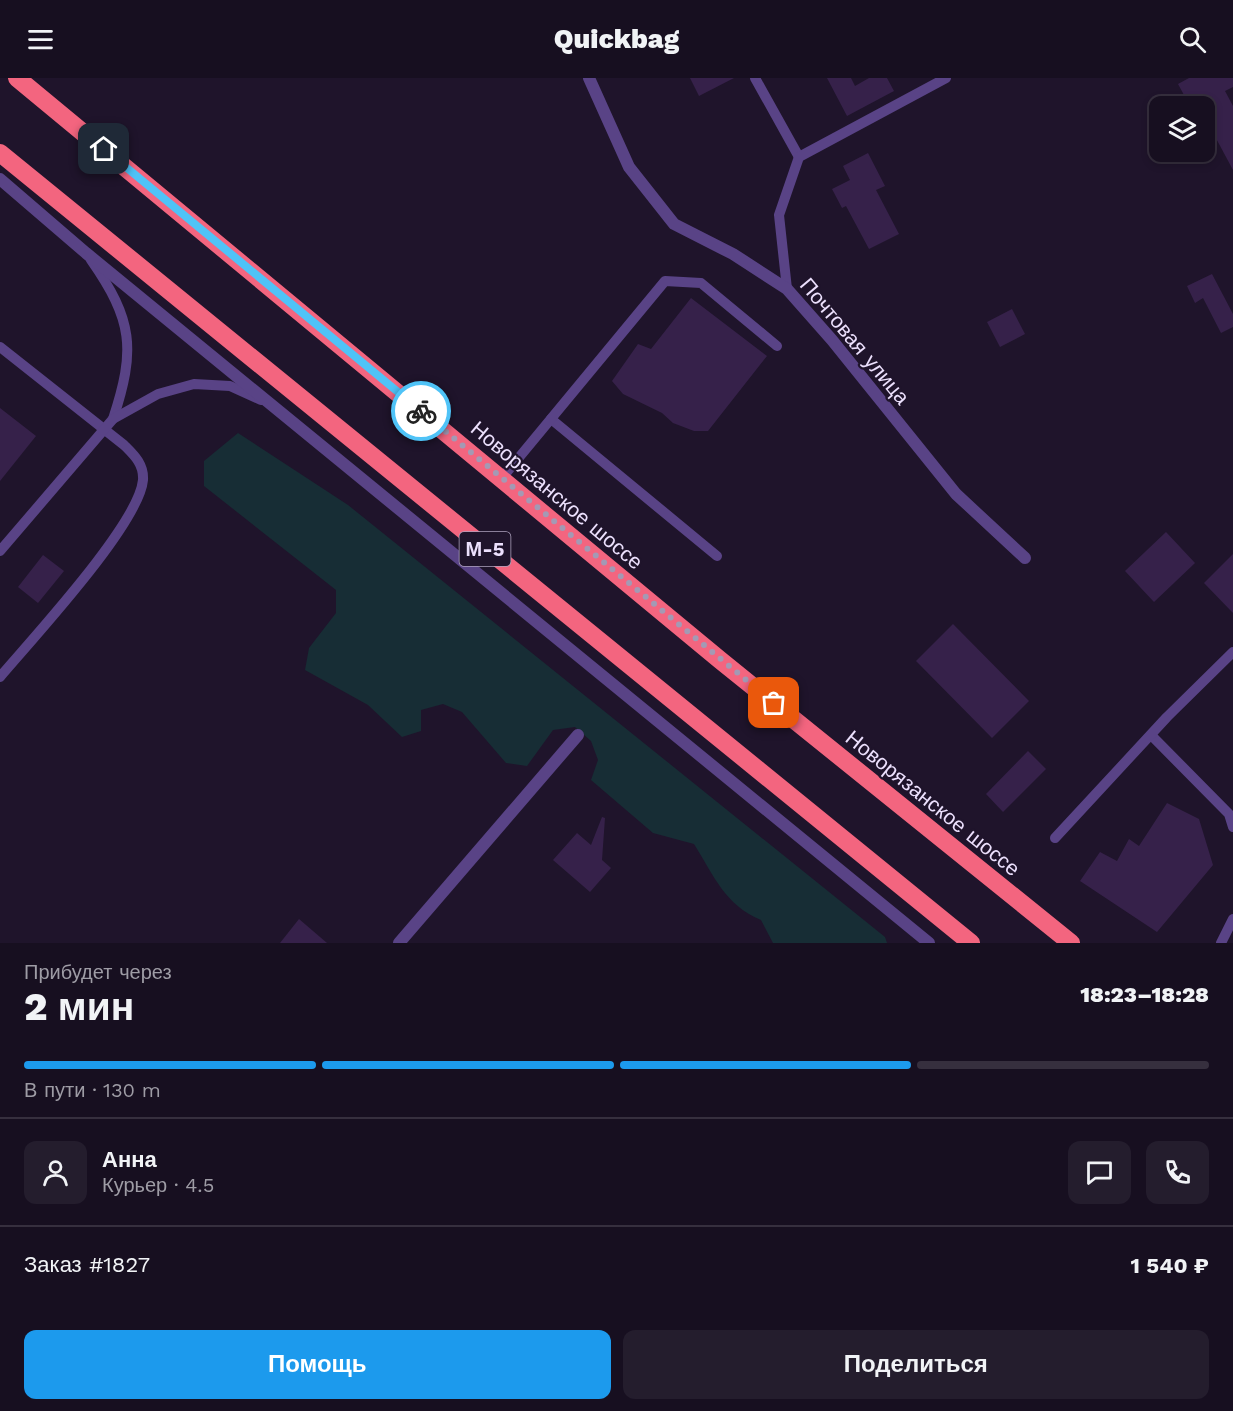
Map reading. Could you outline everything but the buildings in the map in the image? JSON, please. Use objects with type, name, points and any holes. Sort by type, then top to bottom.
[{"type":"highway","name":"Новорязанское шоссе","points":[[17,78],[720,660],[1071,943]]},
{"type":"highway","name":"М-5","points":[[0,153],[971,943]]},
{"type":"street","name":"Почтовая улица","points":[[589,78],[629,167],[674,224],[733,254],[788,289],[956,494],[1025,558]]},
{"type":"street","points":[[0,179],[86,253],[894,912],[929,943]]},
{"type":"street","points":[[399,943],[578,735]]},
{"type":"street","points":[[894,912],[912,943]]},
{"type":"lane","points":[[755,78],[799,157]]},
{"type":"lane","points":[[788,289],[779,215],[799,157],[946,78]]},
{"type":"lane","points":[[86,253],[114,293],[128,332],[126,376],[113,418]]},
{"type":"lane","points":[[502,478],[665,280],[700,283],[777,346]]},
{"type":"lane","points":[[0,347],[124,445],[139,460],[143,478],[138,498],[100,558],[0,677]]},
{"type":"lane","points":[[0,551],[113,418],[158,394],[194,384],[230,386],[268,402]]},
{"type":"lane","points":[[551,419],[717,556]]},
{"type":"lane","points":[[1055,838],[1151,735],[1233,652]]},
{"type":"lane","points":[[1151,735],[1229,814],[1233,827]]},
{"type":"lane","points":[[1221,943],[1233,919]]},
{"type":"shaded area","points":[[238,433],[348,505],[885,937],[887,943],[773,943],[761,920],[738,906],[721,888],[694,844],[653,833],[591,780],[598,760],[591,741],[575,727],[553,730],[527,766],[506,763],[462,712],[443,704],[421,710],[421,731],[402,737],[368,705],[305,670],[309,648],[336,613],[336,590],[204,486],[204,461]]},
{"type":"way so far","points":[[421,411],[774,703]]},
{"type":"route","points":[[104,149],[421,411]]}]
